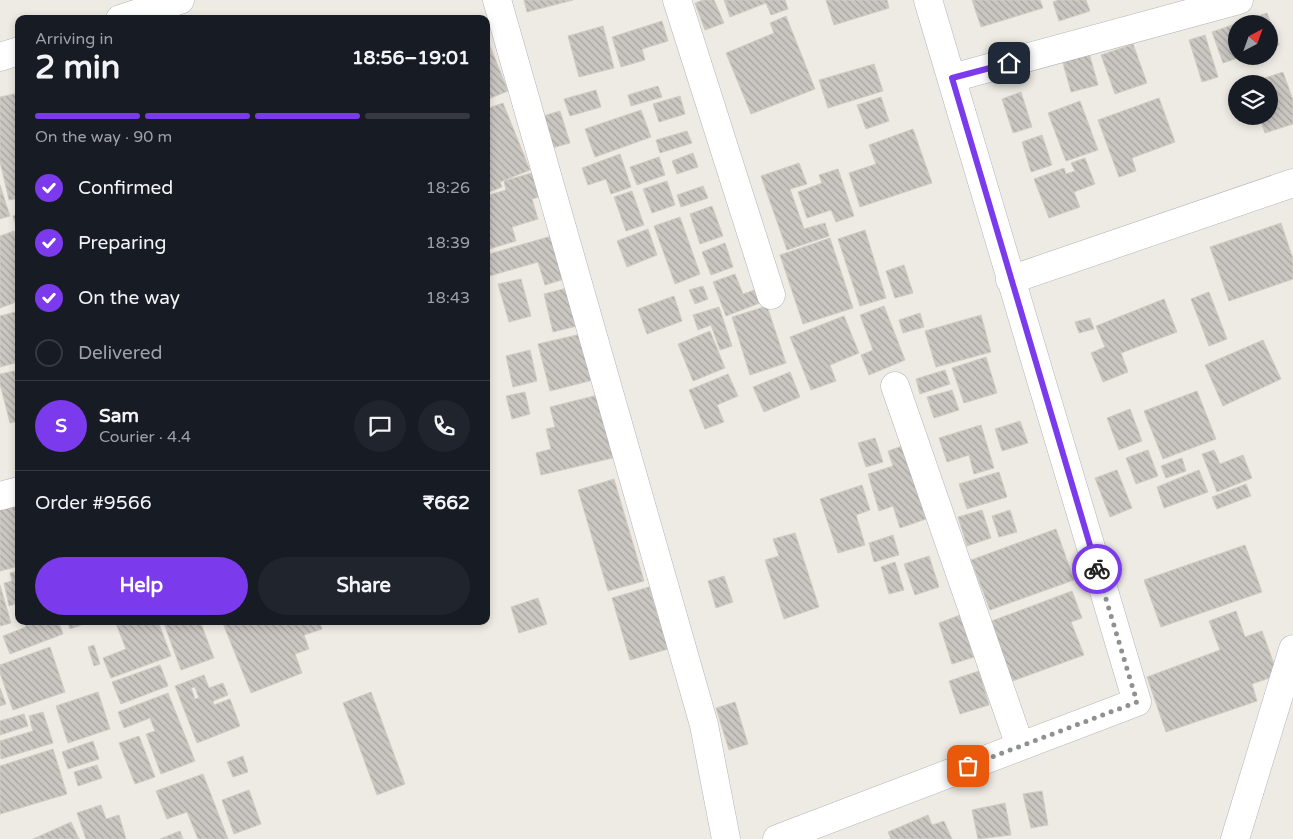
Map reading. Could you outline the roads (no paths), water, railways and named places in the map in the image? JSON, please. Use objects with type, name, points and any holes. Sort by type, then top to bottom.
[{"type":"street","points":[[133,15],[180,0]]},
{"type":"street","points":[[497,0],[704,725],[726,839]]},
{"type":"street","points":[[677,0],[771,295]]},
{"type":"street","points":[[776,839],[1137,702],[928,0]]},
{"type":"street","points":[[952,78],[1239,0]]},
{"type":"street","points":[[0,57],[15,52]]},
{"type":"street","points":[[1010,280],[1293,183]]},
{"type":"street","points":[[895,386],[1020,746]]},
{"type":"street","points":[[0,496],[15,492]]},
{"type":"street","points":[[1236,839],[1293,649]]}]
